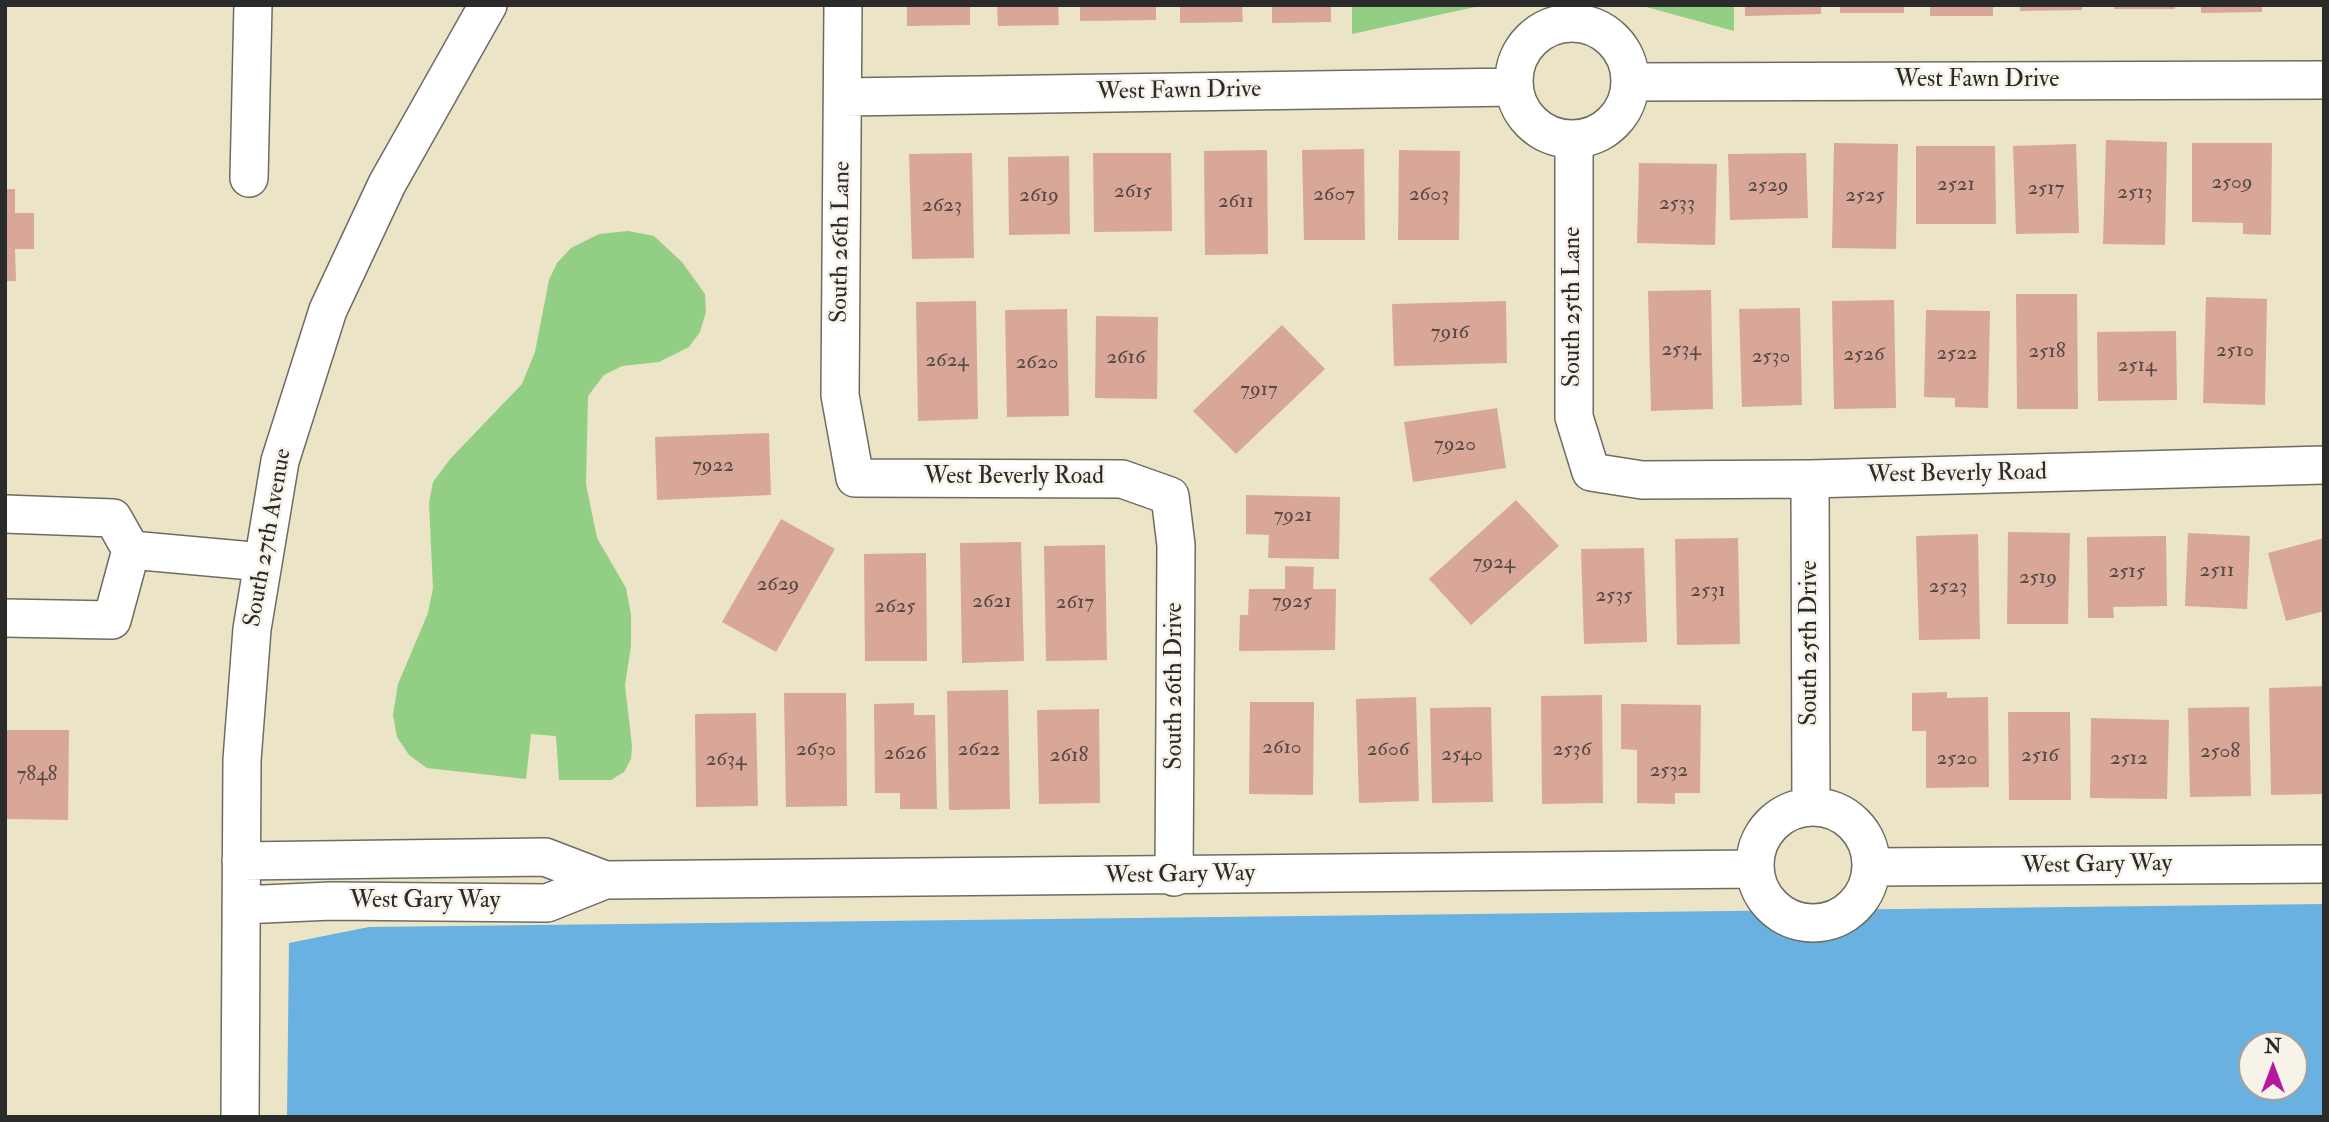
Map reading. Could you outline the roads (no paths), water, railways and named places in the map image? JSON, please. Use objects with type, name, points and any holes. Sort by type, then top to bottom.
[{"type":"street","points":[[250,178],[253,5]]},
{"type":"street","name":"South 27th Avenue","points":[[240,1117],[242,761],[253,629],[280,461],[328,310],[387,184],[488,5]]},
{"type":"street","name":"South 26th Lane","points":[[844,5],[840,395],[855,478]]},
{"type":"street","points":[[1562,23],[1595,27],[1610,36],[1622,50],[1629,65],[1631,82],[1628,99],[1620,115],[1607,127],[1574,139],[1546,132],[1534,125],[1517,101],[1514,87],[1515,70],[1521,53],[1545,29],[1562,23]]},
{"type":"street","name":"West Fawn Drive","points":[[1631,82],[2324,80]]},
{"type":"street","name":"West Fawn Drive","points":[[844,97],[1514,87]]},
{"type":"street","name":"South 25th Lane","points":[[1574,139],[1574,416],[1591,472]]},
{"type":"street","name":"West Beverly Road","points":[[1591,472],[1642,480],[1810,479],[2324,466]]},
{"type":"street","name":"West Beverly Road","points":[[855,478],[1122,479],[1170,496]]},
{"type":"street","name":"South 25th Drive","points":[[1810,479],[1811,807]]},
{"type":"street","name":"South 26th Drive","points":[[1170,496],[1177,545],[1174,877]]},
{"type":"street","points":[[5,514],[113,518],[131,550],[112,620],[5,618]]},
{"type":"street","points":[[131,550],[263,562]]},
{"type":"street","points":[[1811,807],[1830,809],[1847,818],[1860,831],[1868,848],[1871,867],[1862,896],[1837,918],[1806,922],[1776,911],[1758,884],[1755,869],[1756,850],[1764,833],[1776,819],[1793,810],[1811,807]]},
{"type":"street","name":"West Gary Way","points":[[241,861],[545,857],[605,880],[1174,877],[1755,869]]},
{"type":"street","name":"West Gary Way","points":[[1871,867],[2324,863]]},
{"type":"street","name":"West Gary Way","points":[[240,905],[331,901],[547,903],[605,880]]},
{"type":"water","points":[[2324,904],[2324,1117],[287,1117],[289,943],[369,927]]}]
